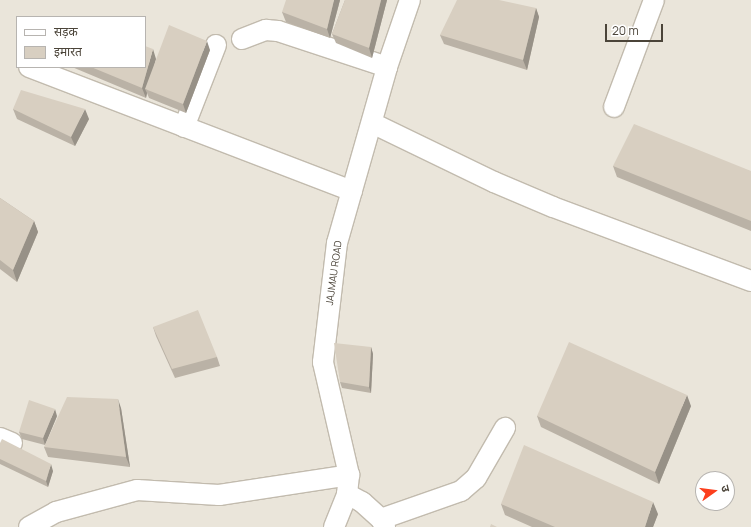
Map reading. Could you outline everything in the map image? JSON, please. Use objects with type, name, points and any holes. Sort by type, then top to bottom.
[{"type":"street","name":"JAJMAU ROAD","points":[[348,485],[323,362],[337,243],[387,67],[410,0]]},
{"type":"street","points":[[614,107],[654,0]]},
{"type":"street","points":[[242,38],[266,30],[278,31],[387,67]]},
{"type":"street","points":[[184,127],[216,45]]},
{"type":"street","points":[[32,68],[352,191]]},
{"type":"street","points":[[372,123],[494,182],[553,208],[751,281]]},
{"type":"street","points":[[348,485],[362,502],[383,523],[461,491],[476,478],[505,428]]},
{"type":"street","points":[[29,527],[56,512],[137,490],[220,495],[348,485]]},
{"type":"street","points":[[334,527],[348,485]]},
{"type":"shaded area","points":[[0,0],[751,0],[751,527],[0,527]]},
{"type":"building","points":[[286,0],[334,0],[327,29],[282,12]]},
{"type":"building","points":[[345,0],[381,0],[369,48],[332,34]]},
{"type":"building","points":[[457,0],[499,0],[536,8],[523,60],[440,35]]},
{"type":"building","points":[[169,25],[207,41],[183,104],[145,89]]},
{"type":"building","points":[[146,46],[153,49],[142,88],[93,68],[146,68]]},
{"type":"building","points":[[21,90],[85,109],[71,137],[13,109]]},
{"type":"building","points":[[634,124],[751,171],[751,221],[613,166]]},
{"type":"building","points":[[0,198],[34,221],[13,270],[0,260]]},
{"type":"building","points":[[198,310],[217,357],[172,369],[153,327]]},
{"type":"building","points":[[569,342],[687,395],[655,472],[537,416]]},
{"type":"building","points":[[334,343],[371,347],[369,387],[340,382]]},
{"type":"building","points":[[67,397],[118,399],[126,457],[44,447]]},
{"type":"building","points":[[29,400],[55,409],[43,438],[19,432]]},
{"type":"building","points":[[2,439],[51,464],[46,481],[0,459],[0,443]]},
{"type":"building","points":[[524,445],[653,502],[645,527],[555,527],[501,504]]},
{"type":"building","points":[[491,524],[497,527],[490,527]]}]
